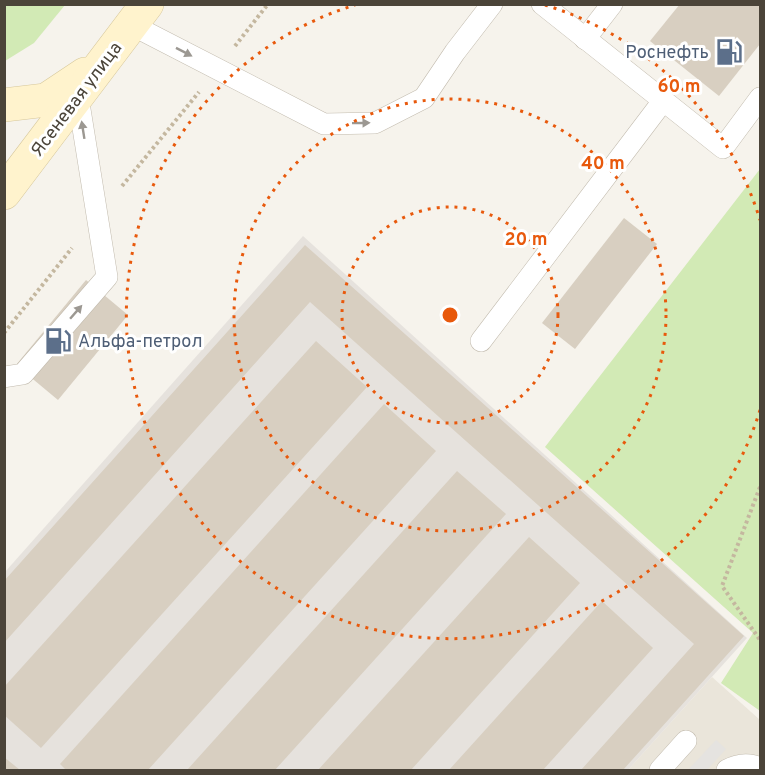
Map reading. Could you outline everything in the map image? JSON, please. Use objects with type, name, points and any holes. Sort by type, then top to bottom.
[{"type":"main road","name":"Ясеневая улица","points":[[4,192],[140,15]]},
{"type":"main road","points":[[4,105],[46,100],[104,61]]},
{"type":"lane","points":[[140,15],[217,69],[324,124],[375,123],[424,98],[455,52],[492,4]]},
{"type":"lane","points":[[542,4],[723,148],[760,98]]},
{"type":"lane","points":[[585,39],[612,4]]},
{"type":"lane","points":[[4,377],[23,374],[107,277],[78,97]]},
{"type":"lane","points":[[481,341],[663,101]]},
{"type":"lane","points":[[660,771],[686,741]]},
{"type":"lane","points":[[727,771],[738,765],[749,764],[760,768]]},
{"type":"path","points":[[4,333],[268,4]]},
{"type":"path","points":[[760,487],[722,586],[760,640]]},
{"type":"shaded area","points":[[303,236],[747,638],[628,770],[5,770],[5,572]]},
{"type":"shaded area","points":[[712,677],[760,720],[760,770],[628,770]]},
{"type":"shaded area","points":[[716,740],[726,749],[707,770],[688,770]]},
{"type":"green space","points":[[5,4],[65,5],[34,43],[5,61]]},
{"type":"green space","points":[[760,169],[760,711],[721,683],[753,633],[545,447]]},
{"type":"building","points":[[680,4],[760,4],[760,44],[719,96],[650,41]]},
{"type":"building","points":[[624,218],[657,244],[575,349],[542,323]]},
{"type":"building","points":[[305,245],[744,636],[623,770],[581,770],[694,644],[310,302],[4,643],[4,581]]},
{"type":"building","points":[[86,280],[128,315],[58,400],[16,365]]},
{"type":"building","points":[[316,341],[367,387],[41,748],[4,715],[4,687]]},
{"type":"building","points":[[384,404],[436,451],[148,770],[66,770],[60,764]]},
{"type":"building","points":[[457,471],[506,514],[275,770],[187,770]]},
{"type":"building","points":[[529,537],[580,583],[411,770],[318,770]]},
{"type":"building","points":[[602,601],[653,648],[543,770],[449,770]]},
{"type":"building","points":[[4,757],[20,770],[4,770]]},
{"type":"place","name":"Роснефть","points":[[729,52]]},
{"type":"place","name":"Альфа-петрол","points":[[58,341]]}]
